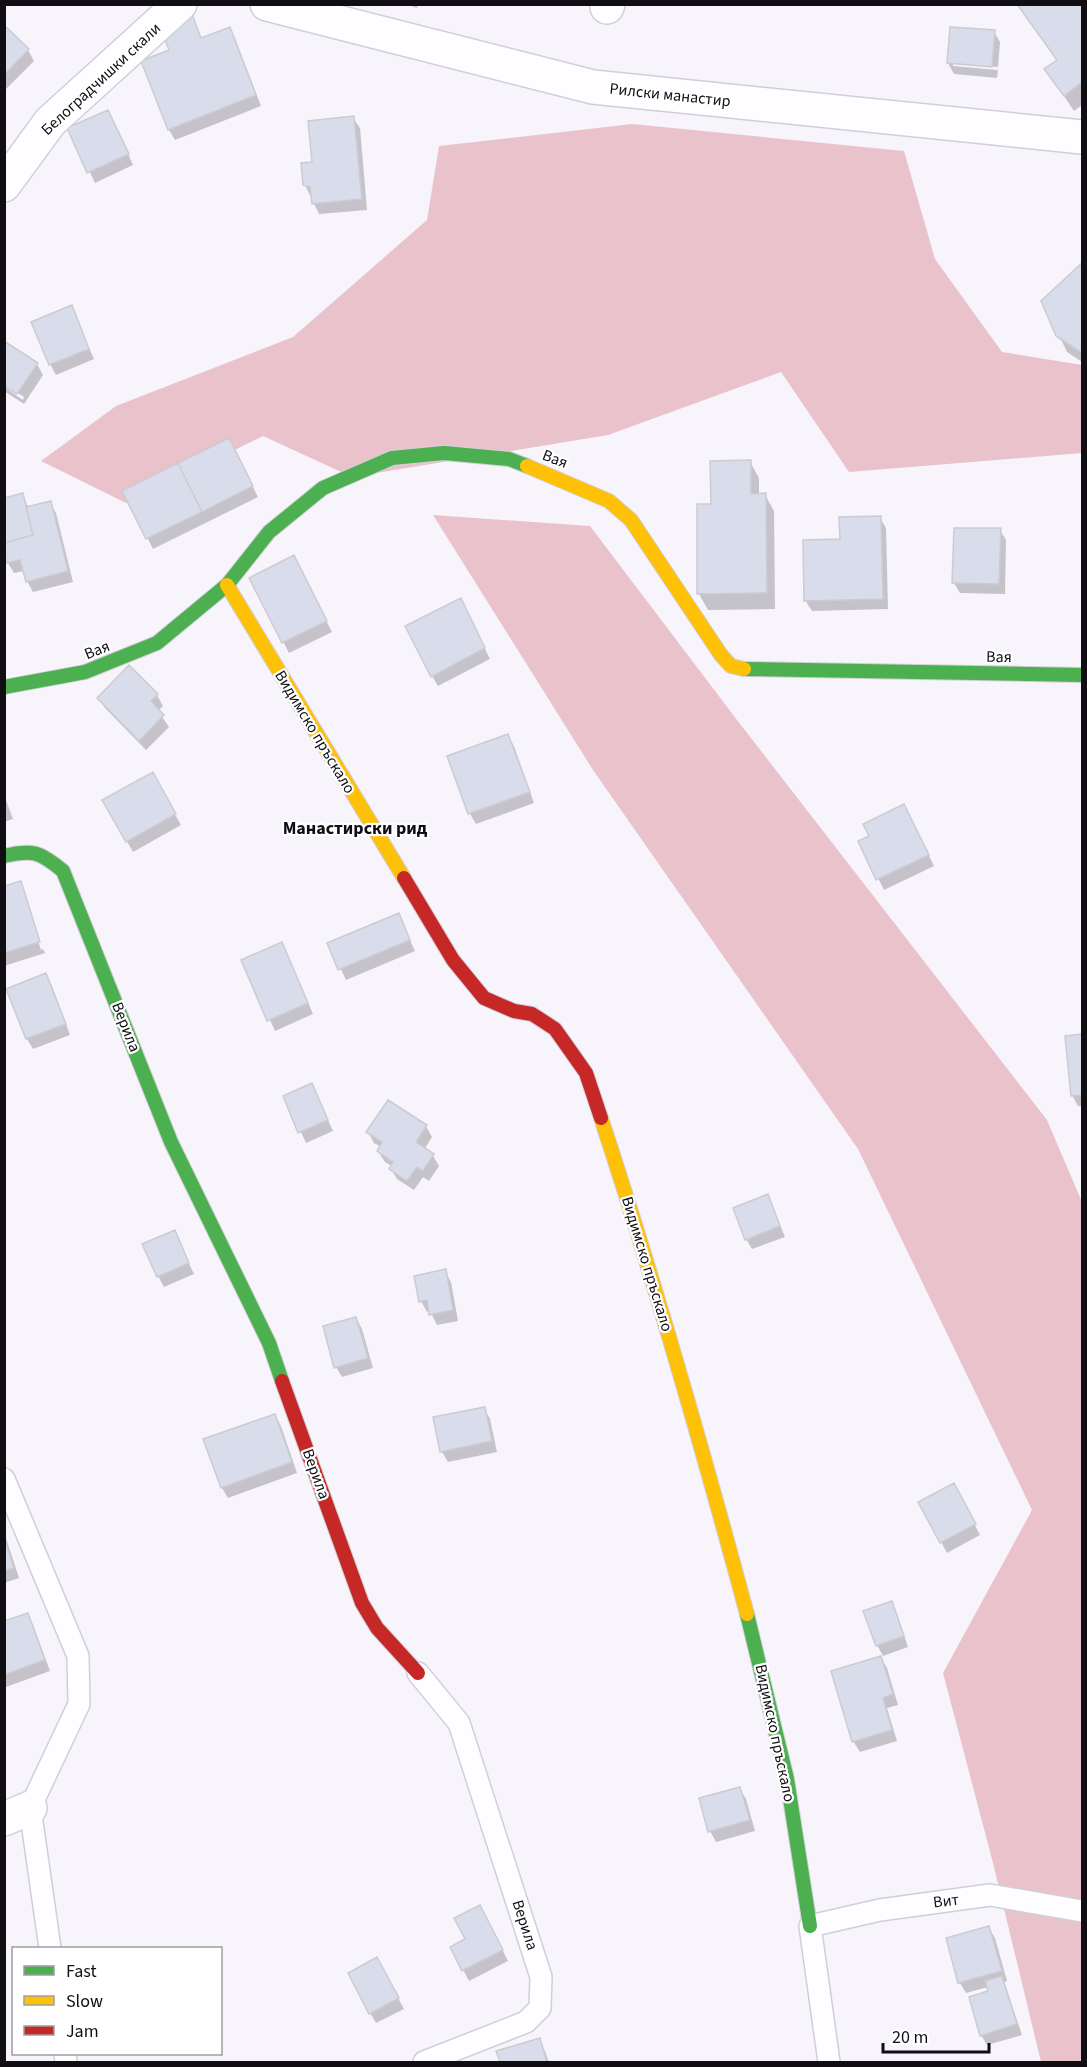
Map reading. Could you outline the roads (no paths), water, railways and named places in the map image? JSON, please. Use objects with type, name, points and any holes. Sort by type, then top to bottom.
[{"type":"street","name":"Белоградчишки скали","points":[[9,168],[50,122],[180,4]]},
{"type":"street","name":"Рилски манастир","points":[[267,4],[593,87],[1083,137]]},
{"type":"street","name":"Вая","points":[[4,687],[85,672],[157,643],[226,585],[269,532],[323,488],[393,458],[444,453],[509,459],[609,501],[631,520],[721,655],[731,666],[745,669],[1083,675]]},
{"type":"street","name":"Видимско пръскало","points":[[226,585],[453,960],[484,998],[514,1011],[532,1014],[555,1029],[586,1073],[639,1234],[682,1378],[756,1647],[787,1779],[810,1926]]},
{"type":"street","name":"Верила","points":[[4,856],[25,851],[47,858],[63,871],[171,1142],[269,1343],[362,1603],[377,1628],[418,1673]]},
{"type":"lane","points":[[4,1479],[78,1656],[80,1704],[17,1814],[50,1947]]},
{"type":"lane","name":"Верила","points":[[418,1673],[459,1724],[541,1977],[540,2008],[526,2022],[424,2062]]},
{"type":"lane","name":"Вит","points":[[810,1926],[879,1910],[990,1896],[1083,1911]]},
{"type":"lane","name":"Видимско пръскало","points":[[810,1926],[829,2062]]},
{"type":"district","name":"Манастирски рид","points":[[355,828]]}]
